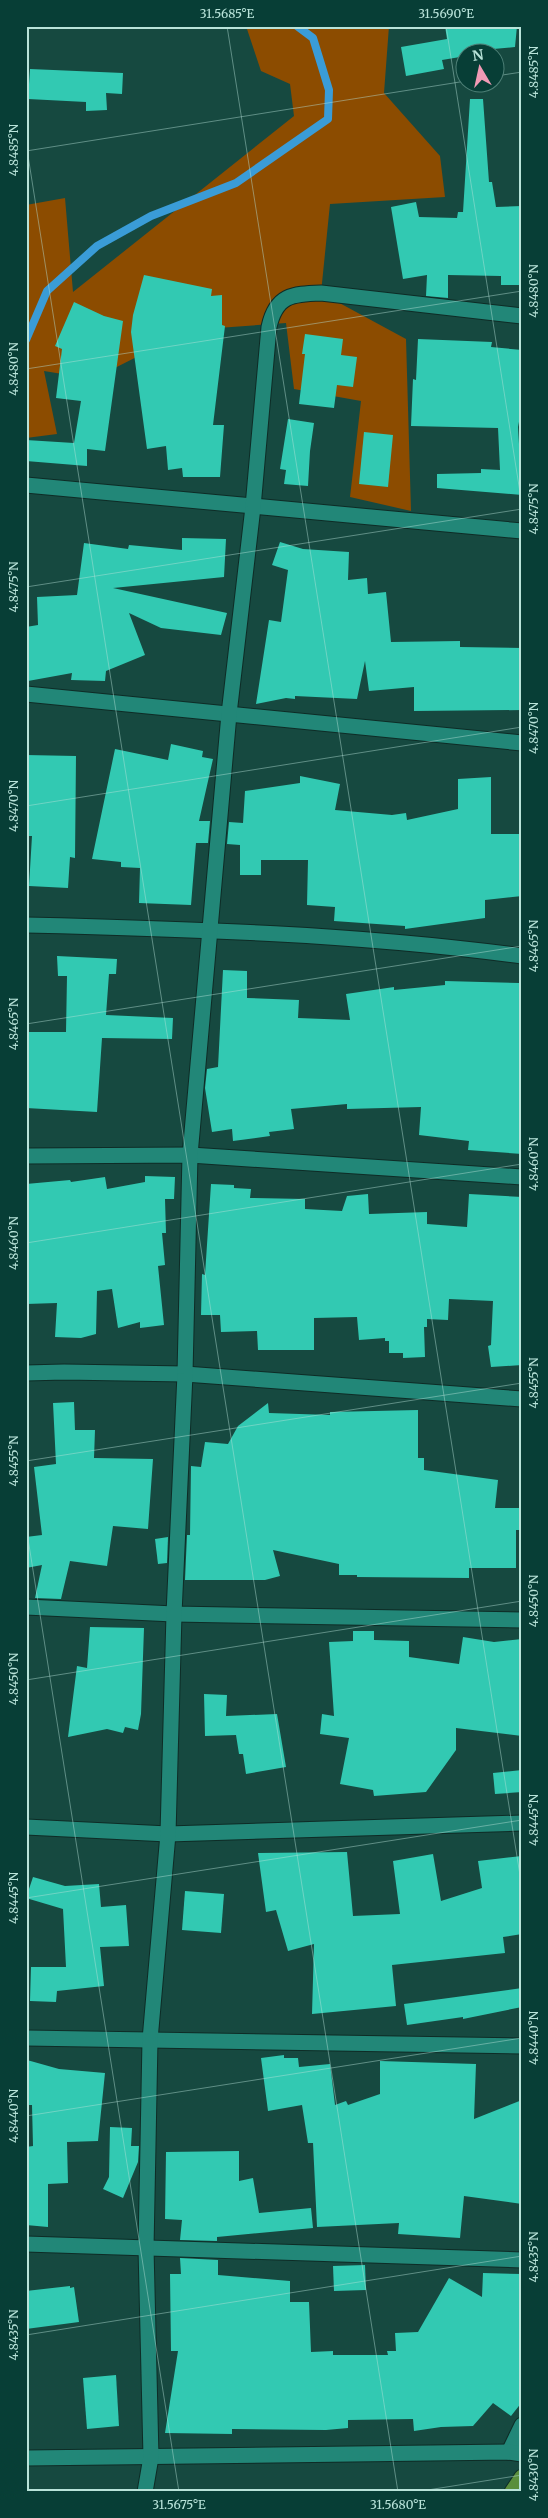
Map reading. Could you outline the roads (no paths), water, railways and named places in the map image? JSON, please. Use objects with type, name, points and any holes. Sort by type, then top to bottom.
[{"type":"main road","points":[[512,2492],[522,2477]]},
{"type":"street","points":[[145,2492],[151,2457],[146,2248],[150,2040],[168,1834],[174,1614],[185,1374],[190,1155],[229,714],[253,506],[269,327],[272,312],[281,301],[296,294],[321,293],[522,316]]},
{"type":"street","points":[[26,485],[522,531]]},
{"type":"street","points":[[26,694],[522,743]]},
{"type":"street","points":[[26,925],[211,930],[462,948],[522,956]]},
{"type":"street","points":[[26,1156],[190,1155],[522,1177]]},
{"type":"street","points":[[26,1374],[64,1372],[185,1374],[522,1399]]},
{"type":"street","points":[[26,1607],[174,1614],[522,1620]]},
{"type":"street","points":[[26,1827],[168,1834],[522,1823]]},
{"type":"street","points":[[26,2038],[522,2046]]},
{"type":"street","points":[[26,2244],[522,2260]]},
{"type":"street","points":[[26,2458],[515,2453],[522,2424]]},
{"type":"waterway","points":[[26,340],[47,291],[97,246],[151,216],[236,183],[328,119],[329,90],[313,38],[297,26]]}]
